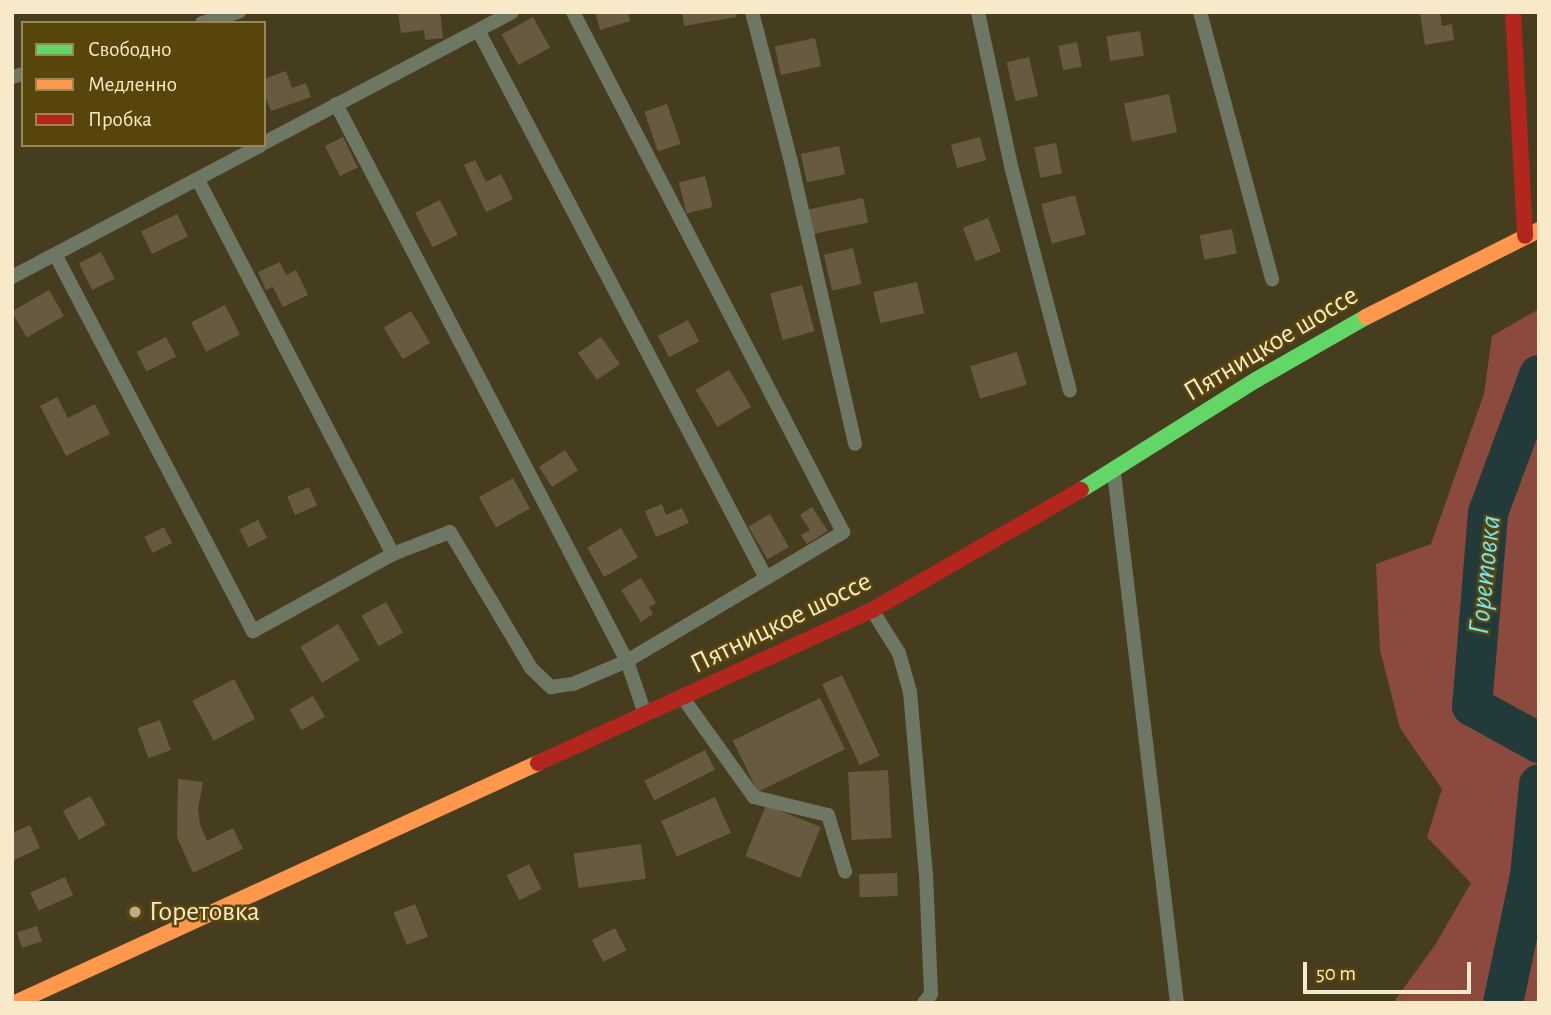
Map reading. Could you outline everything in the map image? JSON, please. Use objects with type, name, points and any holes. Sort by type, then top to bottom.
[{"type":"main road","points":[[1513,12],[1532,233]]},
{"type":"main road","name":"Пятницкое шоссе","points":[[15,1003],[646,716],[872,610],[1114,471],[1256,380],[1372,313],[1532,233]]},
{"type":"lane","points":[[209,21],[239,12]]},
{"type":"lane","points":[[266,142],[336,103],[479,32],[512,12]]},
{"type":"lane","points":[[56,256],[253,631],[393,554],[450,532],[531,668],[551,687],[573,684],[627,661],[843,532],[573,12]]},
{"type":"lane","points":[[752,12],[791,162],[855,444]]},
{"type":"lane","points":[[978,12],[1012,170],[1070,391]]},
{"type":"lane","points":[[1200,12],[1272,279]]},
{"type":"lane","points":[[479,32],[766,578]]},
{"type":"lane","points":[[336,103],[627,661],[646,716]]},
{"type":"lane","points":[[12,277],[258,147]]},
{"type":"lane","points":[[198,180],[393,554]]},
{"type":"lane","points":[[1114,471],[1177,1003]]},
{"type":"lane","points":[[872,610],[899,653],[910,691],[927,901],[931,994],[924,1003]]},
{"type":"lane","points":[[684,698],[754,797],[828,815],[845,872]]},
{"type":"shaded area","points":[[1539,309],[1539,1003],[1393,1003],[1435,945],[1471,883],[1427,837],[1442,789],[1400,728],[1380,650],[1376,564],[1431,544],[1484,394],[1492,336]]},
{"type":"building","points":[[398,12],[440,12],[443,38],[425,40],[424,30],[401,33]]},
{"type":"building","points":[[595,12],[628,12],[630,21],[600,30]]},
{"type":"building","points":[[682,12],[736,12],[737,17],[684,26]]},
{"type":"building","points":[[1420,12],[1440,12],[1442,26],[1452,24],[1454,40],[1425,45]]},
{"type":"building","points":[[533,17],[550,48],[518,65],[502,34]]},
{"type":"building","points":[[1140,31],[1144,56],[1110,61],[1106,36]]},
{"type":"building","points":[[815,38],[821,66],[781,75],[775,47]]},
{"type":"building","points":[[1077,42],[1082,67],[1063,70],[1058,46]]},
{"type":"building","points":[[1029,57],[1038,96],[1016,101],[1007,62]]},
{"type":"building","points":[[286,71],[292,88],[306,83],[311,97],[271,111],[266,98],[266,78]]},
{"type":"building","points":[[1169,94],[1177,132],[1132,142],[1124,104]]},
{"type":"building","points":[[667,104],[681,144],[658,152],[644,112]]},
{"type":"building","points":[[343,137],[358,168],[340,176],[325,146]]},
{"type":"building","points":[[980,137],[986,160],[957,168],[951,145]]},
{"type":"building","points":[[1056,143],[1062,173],[1040,178],[1034,147]]},
{"type":"building","points":[[839,146],[845,174],[807,182],[801,154]]},
{"type":"building","points":[[475,160],[486,182],[501,174],[513,199],[486,212],[464,165]]},
{"type":"building","points":[[705,176],[713,207],[687,214],[679,183]]},
{"type":"building","points":[[1075,195],[1086,235],[1052,244],[1041,204]]},
{"type":"building","points":[[863,198],[868,222],[812,234],[807,210]]},
{"type":"building","points":[[440,200],[458,235],[433,247],[415,213]]},
{"type":"building","points":[[177,214],[188,236],[152,254],[141,232]]},
{"type":"building","points":[[988,218],[1001,252],[976,261],[963,228]]},
{"type":"building","points":[[1232,229],[1237,254],[1204,260],[1200,235]]},
{"type":"building","points":[[853,248],[861,284],[832,291],[824,255]]},
{"type":"building","points":[[101,252],[115,279],[92,290],[79,263]]},
{"type":"building","points":[[280,262],[286,275],[296,270],[308,295],[283,307],[273,287],[266,290],[258,272]]},
{"type":"building","points":[[917,282],[924,313],[880,323],[873,292]]},
{"type":"building","points":[[802,285],[814,331],[783,340],[770,294]]},
{"type":"building","points":[[49,290],[64,316],[27,337],[12,311]]},
{"type":"building","points":[[225,305],[240,334],[206,352],[191,322]]},
{"type":"building","points":[[411,311],[430,343],[403,359],[384,327]]},
{"type":"building","points":[[688,320],[699,341],[669,357],[658,336]]},
{"type":"building","points":[[166,337],[176,357],[147,372],[137,352]]},
{"type":"building","points":[[601,337],[620,364],[597,380],[578,353]]},
{"type":"building","points":[[1017,352],[1027,385],[980,399],[970,366]]},
{"type":"building","points":[[729,370],[751,407],[718,427],[696,390]]},
{"type":"building","points":[[57,397],[68,418],[95,404],[110,434],[66,456],[40,406]]},
{"type":"building","points":[[565,450],[578,470],[552,487],[539,467]]},
{"type":"building","points":[[513,478],[530,509],[496,528],[479,497]]},
{"type":"building","points":[[309,487],[317,505],[295,515],[287,497]]},
{"type":"building","points":[[662,504],[666,515],[682,508],[689,523],[656,537],[645,511]]},
{"type":"building","points":[[812,507],[828,531],[807,544],[801,535],[810,530],[800,515]]},
{"type":"building","points":[[770,514],[789,547],[767,559],[748,526]]},
{"type":"building","points":[[258,520],[267,538],[248,547],[239,530]]},
{"type":"building","points":[[164,527],[172,543],[153,553],[144,537]]},
{"type":"building","points":[[621,528],[638,557],[604,577],[587,548]]},
{"type":"building","points":[[641,578],[656,603],[649,607],[653,614],[641,622],[621,590]]},
{"type":"building","points":[[386,602],[403,633],[378,646],[362,616]]},
{"type":"building","points":[[338,624],[360,660],[322,683],[300,647]]},
{"type":"building","points":[[842,675],[880,756],[860,765],[822,684]]},
{"type":"building","points":[[234,679],[255,719],[214,741],[193,701]]},
{"type":"building","points":[[313,696],[325,717],[302,730],[290,710]]},
{"type":"building","points":[[820,698],[845,749],[758,792],[733,741]]},
{"type":"building","points":[[160,720],[171,750],[148,758],[137,728]]},
{"type":"building","points":[[705,750],[715,770],[654,800],[644,781]]},
{"type":"building","points":[[888,770],[892,838],[852,840],[848,772]]},
{"type":"building","points":[[178,779],[203,782],[198,809],[200,824],[207,841],[233,828],[243,849],[193,873],[177,837]]},
{"type":"building","points":[[90,796],[106,825],[79,840],[63,811]]},
{"type":"building","points":[[715,797],[731,833],[677,857],[661,821]]},
{"type":"building","points":[[766,805],[821,827],[800,878],[745,856]]},
{"type":"building","points":[[30,825],[40,848],[12,861],[12,833]]},
{"type":"building","points":[[641,844],[646,879],[579,888],[574,853]]},
{"type":"building","points":[[529,864],[542,889],[519,900],[507,875]]},
{"type":"building","points":[[897,873],[898,896],[860,897],[859,874]]},
{"type":"building","points":[[65,877],[73,895],[38,911],[30,892]]},
{"type":"building","points":[[415,904],[428,936],[407,945],[394,913]]},
{"type":"building","points":[[37,926],[42,941],[22,948],[17,932]]},
{"type":"building","points":[[615,928],[626,950],[603,962],[592,940]]},
{"type":"waterway","name":"Горетовка","points":[[1539,375],[1488,513],[1472,706],[1539,743]]},
{"type":"waterway","name":"Горетовка","points":[[1503,1003],[1530,876],[1539,784]]},
{"type":"traffic: fast","points":[[1081,490],[1256,380],[1366,317]]},
{"type":"traffic: slow","points":[[1366,317],[1539,230]]},
{"type":"traffic: slow","points":[[15,1003],[538,763]]},
{"type":"traffic: jam","points":[[1513,12],[1525,236]]},
{"type":"traffic: jam","points":[[538,763],[872,610],[1081,490]]},
{"type":"place","name":"Горетовка","points":[[135,912]]}]
